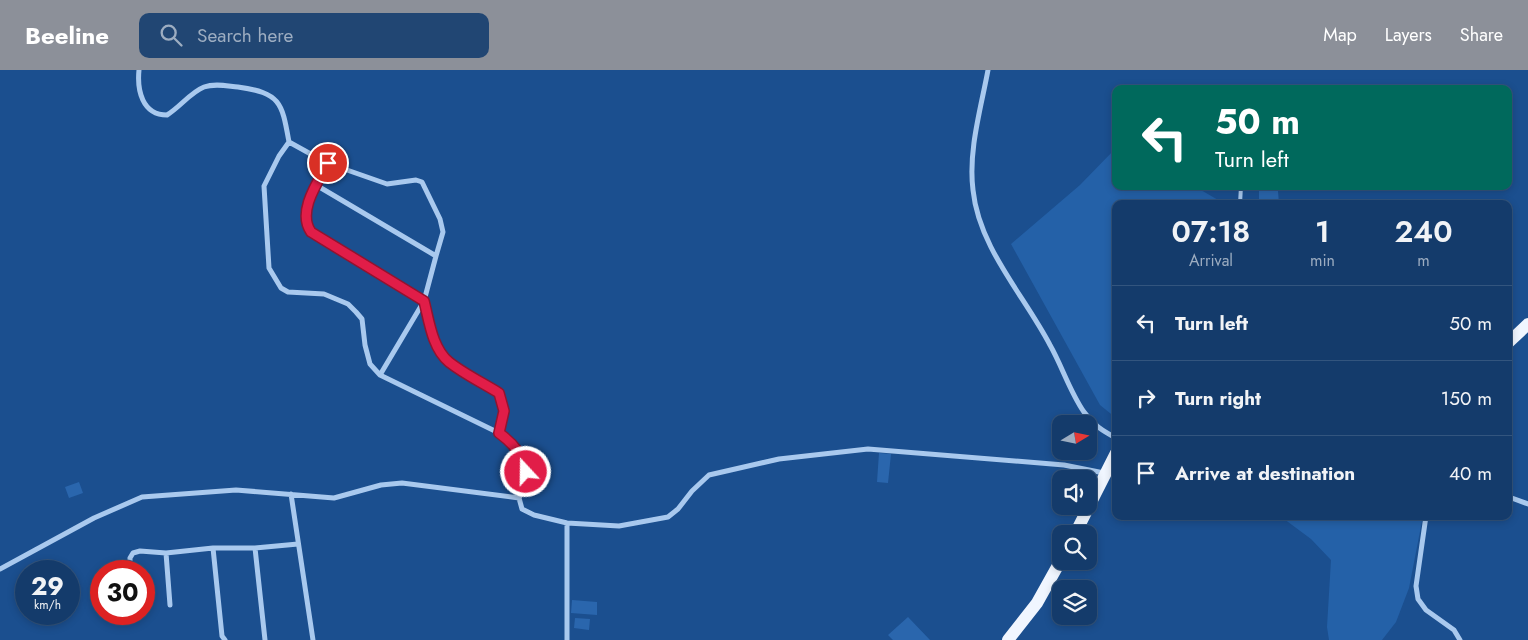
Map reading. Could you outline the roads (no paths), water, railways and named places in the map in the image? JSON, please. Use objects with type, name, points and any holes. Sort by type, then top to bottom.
[{"type":"main road","points":[[1512,339],[1528,324]]},
{"type":"main road","points":[[1080,525],[1112,461]]},
{"type":"main road","points":[[1008,640],[1036,603],[1055,570]]},
{"type":"street","points":[[138,70],[138,88],[143,102],[160,115],[167,114],[204,87],[215,85],[264,92],[274,98],[286,118],[289,142],[264,186],[269,268],[281,288],[288,292],[324,294],[348,304],[362,319],[365,345],[370,364],[380,375],[499,433],[512,443],[524,462],[528,482],[519,498],[522,509],[534,515],[567,523],[618,526],[668,517],[678,509],[692,491],[709,475],[779,459],[868,449],[1064,465],[1106,474]]},
{"type":"street","points":[[988,70],[974,146],[972,188],[977,215],[990,246],[1050,344],[1083,411],[1097,428],[1112,436]]},
{"type":"street","points":[[289,142],[328,163],[387,184],[416,180],[422,182],[440,219],[443,232],[424,301],[380,375]]},
{"type":"street","points":[[328,163],[316,185],[306,213],[305,224],[311,232],[424,301],[432,334],[442,354],[449,362],[499,393],[504,411],[499,433]]},
{"type":"street","points":[[316,185],[436,256]]},
{"type":"street","points":[[0,570],[94,518],[142,497],[236,490],[334,498],[381,486],[402,483],[519,498]]},
{"type":"street","points":[[291,494],[313,640]]},
{"type":"street","points":[[1512,498],[1528,504]]},
{"type":"street","points":[[1425,520],[1416,586],[1418,599],[1426,610],[1454,630],[1460,640]]},
{"type":"street","points":[[567,523],[567,640]]},
{"type":"street","points":[[130,560],[133,553],[140,551],[166,553],[213,548],[254,548],[298,544]]},
{"type":"street","points":[[213,548],[222,636],[225,640]]},
{"type":"street","points":[[254,548],[265,640]]},
{"type":"street","points":[[166,553],[170,605]]}]
